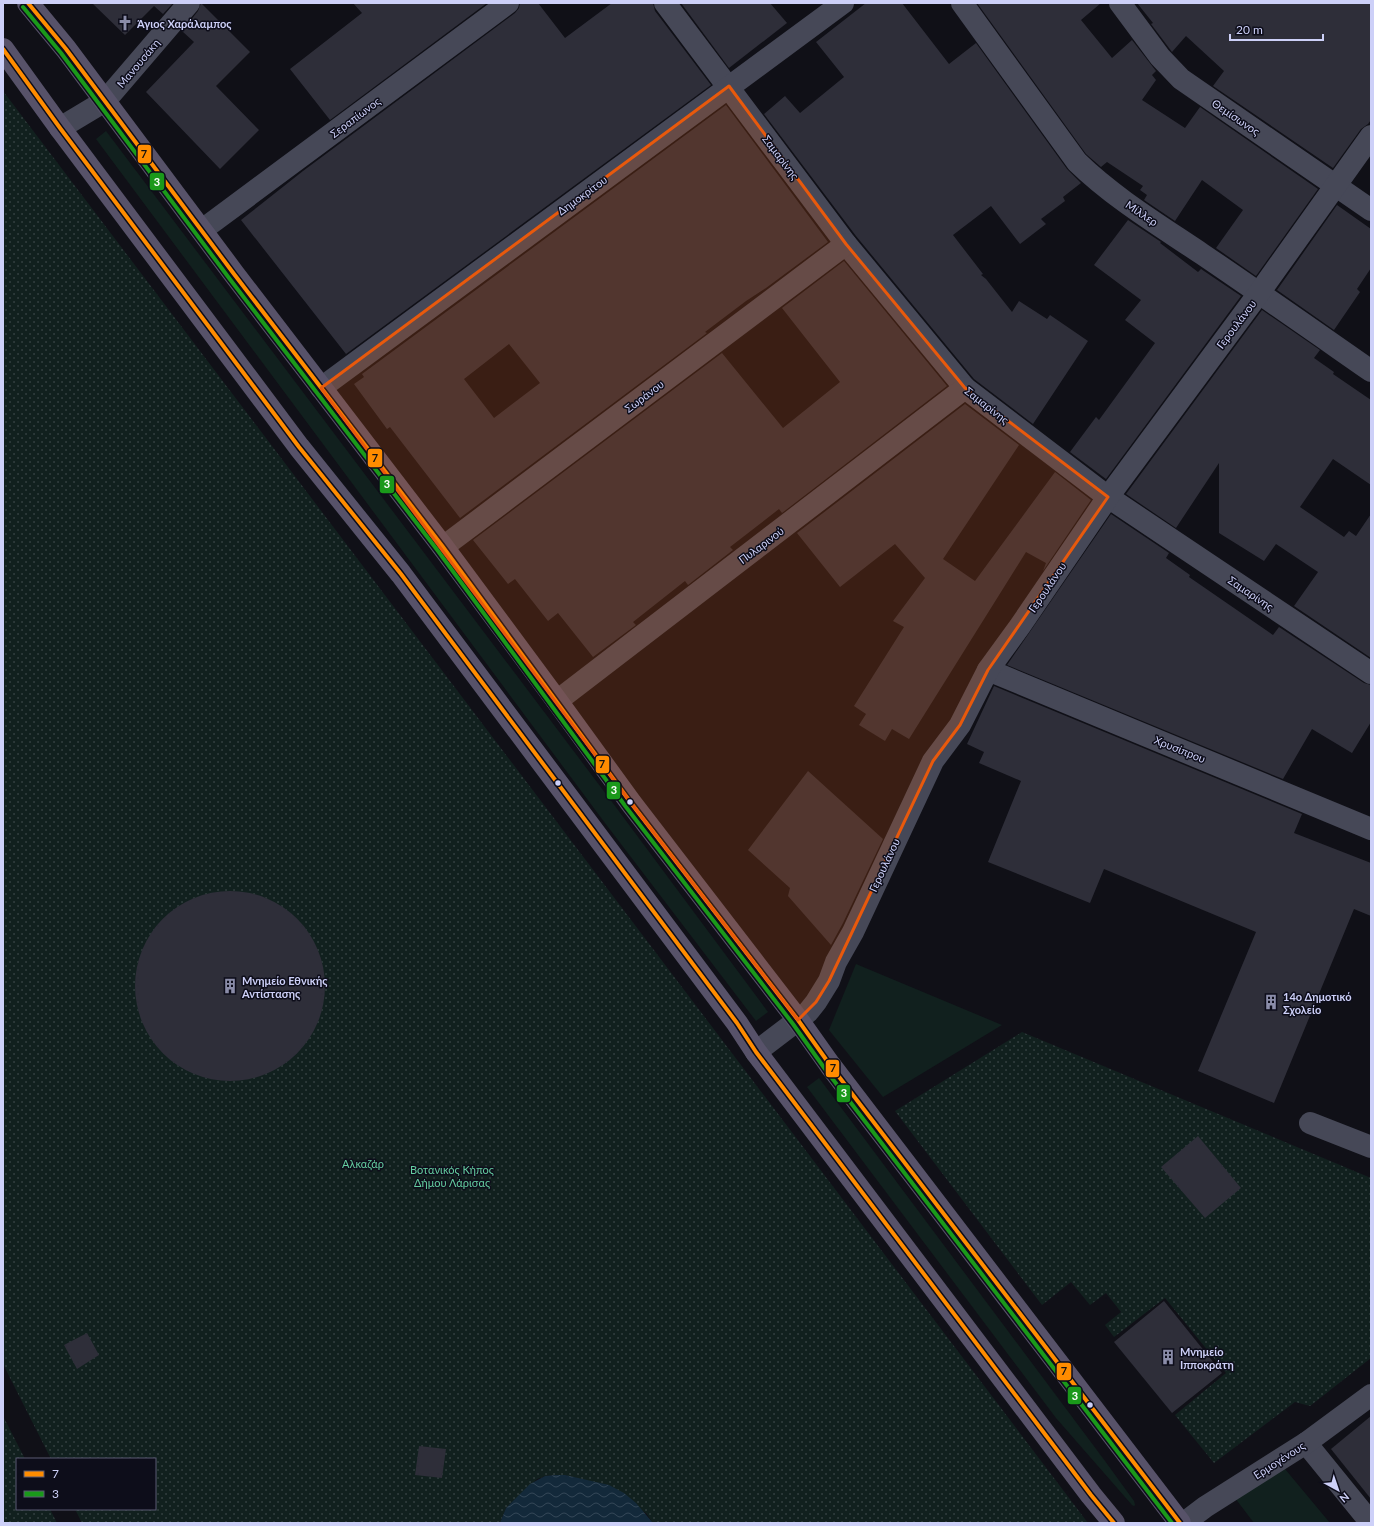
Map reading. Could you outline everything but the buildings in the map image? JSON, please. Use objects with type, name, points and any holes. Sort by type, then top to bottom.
[{"type":"main road","points":[[28,3],[105,101],[443,547],[631,802],[798,1020],[830,1065],[1180,1523]]},
{"type":"main road","points":[[3,49],[60,128],[299,446],[401,574],[737,1023],[756,1052],[1114,1523]]},
{"type":"street","name":"Μανουσάκη","points":[[60,128],[105,101],[189,3]]},
{"type":"street","name":"Σεραπίωνος","points":[[202,230],[508,3]]},
{"type":"street","name":"Σαμαρίνης","points":[[665,3],[729,86],[846,244],[965,388],[1108,497],[1371,673]]},
{"type":"street","name":"Δημοκρίτου","points":[[321,388],[843,3]]},
{"type":"street","name":"Μίλλερ","points":[[962,3],[1077,162],[1086,171],[1128,204],[1371,371]]},
{"type":"street","name":"Θεμίσωνος","points":[[1120,3],[1160,57],[1181,79],[1371,210]]},
{"type":"street","name":"Γερουλάνου","points":[[756,1052],[808,1012],[816,1002],[829,981],[836,962],[853,932],[933,760],[960,725],[988,670],[1020,626],[1108,497],[1259,293],[1371,136]]},
{"type":"street","name":"Σωράνου","points":[[443,547],[846,244]]},
{"type":"street","name":"Πυλαρινού","points":[[558,701],[965,388]]},
{"type":"street","name":"Χρυσίπpου","points":[[988,670],[1371,829]]},
{"type":"street","points":[[1310,1123],[1371,1147]]},
{"type":"street","name":"Ερμογένους","points":[[1184,1523],[1205,1507],[1306,1443],[1371,1394]]},
{"type":"street","points":[[1306,1443],[1371,1523]]},
{"type":"highlighted area","points":[[729,86],[846,244],[965,388],[1108,497],[988,670],[960,725],[933,761],[829,981],[816,1002],[798,1020],[631,803],[321,388]]},
{"type":"green space","name":"Αλκαζάρ","points":[[3,91],[1088,1523],[653,1523],[646,1513],[584,1480],[565,1475],[555,1475],[537,1479],[506,1508],[500,1523],[82,1523],[76,1510],[156,1510],[156,1458],[50,1458],[3,1364]]},
{"type":"green space","points":[[106,131],[615,806],[768,1012],[756,1021],[605,823],[96,139]]},
{"type":"green space","points":[[856,964],[1002,1025],[883,1097],[829,1030]]},
{"type":"green space","points":[[1022,1032],[1371,1178],[1371,1358],[1310,1406],[1295,1402],[1214,1463],[1175,1415],[1226,1373],[1165,1298],[1114,1337],[1105,1325],[1121,1312],[1106,1293],[1090,1305],[1071,1282],[1042,1305],[895,1111]]},
{"type":"green space","points":[[819,1078],[1105,1461],[1134,1501],[1134,1506],[1056,1418],[807,1087]]},
{"type":"green space","points":[[3,1416],[24,1458],[16,1458],[16,1510],[50,1510],[57,1523],[3,1523]]},
{"type":"green space","points":[[1280,1463],[1330,1523],[1254,1523],[1235,1498]]},
{"type":"water","points":[[565,1475],[609,1485],[624,1493],[636,1503],[653,1523],[500,1523],[506,1508],[530,1484],[545,1476]]},
{"type":"transit line","name":"7","points":[[28,3],[66,49],[234,274],[443,547],[631,803],[798,1020],[830,1065],[1180,1523]]},
{"type":"transit line","name":"3","points":[[23,7],[61,53],[229,278],[438,551],[626,807],[793,1024],[825,1069],[1172,1523]]},
{"type":"transit line","name":"7","points":[[3,49],[60,128],[299,447],[401,574],[737,1023],[756,1052],[1091,1495],[1114,1523]]},
{"type":"place","name":"Άγιος Χαράλαμπος","points":[[125,23]]},
{"type":"place","name":"Μνημείο Εθνικής Αντίστασης","points":[[230,986]]},
{"type":"place","name":"14ο Δημοτικό Σχολείο","points":[[1271,1002]]},
{"type":"place","name":"Μνημείο Ιπποκράτη","points":[[1168,1357]]},
{"type":"park label","name":"Βοτανικός Κήπος Δήμου Λάρισας","points":[[452,1175]]}]
